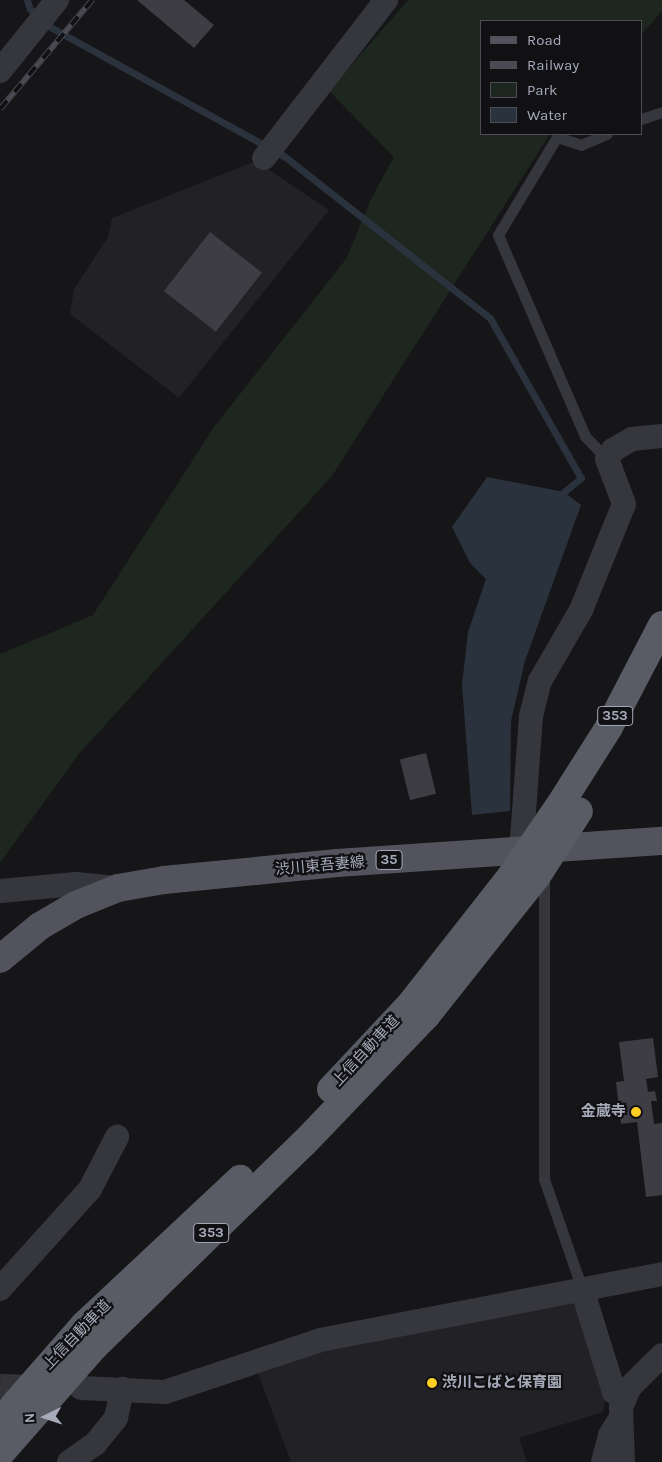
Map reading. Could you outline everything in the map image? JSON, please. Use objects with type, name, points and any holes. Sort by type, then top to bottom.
[{"type":"highway","name":"上信自動車道","points":[[570,807],[662,625]]},
{"type":"highway","name":"上信自動車道","points":[[0,1454],[95,1346],[304,1143],[418,1011],[461,944],[570,807],[662,667]]},
{"type":"highway","name":"上信自動車道","points":[[0,1421],[84,1325],[418,1011]]},
{"type":"main road","name":"渋川東吾妻線","points":[[0,960],[40,926],[76,905],[118,888],[164,880],[337,863],[532,852],[662,841]]},
{"type":"street","points":[[264,158],[386,0]]},
{"type":"street","points":[[0,70],[54,3]]},
{"type":"street","points":[[532,852],[531,716],[540,681],[581,610],[624,504],[606,459],[613,450],[632,439],[662,436]]},
{"type":"street","points":[[0,891],[76,884],[118,888]]},
{"type":"street","points":[[0,1289],[90,1189],[118,1137]]},
{"type":"street","points":[[81,1388],[165,1392],[320,1340],[450,1317],[662,1274]]},
{"type":"street","points":[[582,1289],[614,1392],[623,1408],[623,1462]]},
{"type":"street","points":[[603,1462],[610,1435],[635,1381],[662,1355]]},
{"type":"street","points":[[69,1462],[95,1444],[116,1418],[122,1389]]},
{"type":"lane","points":[[642,120],[662,112]]},
{"type":"lane","points":[[606,135],[581,145],[557,137],[498,234],[585,436],[606,459]]},
{"type":"lane","points":[[532,852],[544,1179],[582,1289]]},
{"type":"shaded area","points":[[256,161],[329,210],[179,398],[70,314],[74,289],[108,237],[112,218]]},
{"type":"shaded area","name":"渋川こばと保育園","points":[[578,1301],[606,1398],[603,1412],[519,1438],[527,1462],[291,1462],[256,1368],[322,1345]]},
{"type":"green space","points":[[408,0],[662,0],[662,11],[642,34],[642,20],[480,20],[480,135],[549,135],[332,476],[78,755],[0,863],[0,654],[93,615],[214,427],[346,259],[372,197],[394,157],[329,91]]},
{"type":"water","points":[[487,477],[564,492],[581,505],[525,661],[511,721],[510,811],[472,815],[462,685],[468,632],[486,579],[470,563],[452,527]]},
{"type":"building","points":[[137,0],[184,0],[214,25],[194,48]]},
{"type":"building","points":[[210,232],[262,273],[216,332],[164,291]]},
{"type":"building","points":[[426,753],[436,794],[410,800],[400,760]]},
{"type":"building","name":"金蔵寺","points":[[653,1038],[658,1077],[646,1079],[648,1092],[655,1091],[657,1101],[651,1101],[654,1124],[662,1123],[662,1195],[646,1197],[637,1122],[621,1124],[616,1082],[624,1081],[619,1042]]},
{"type":"waterway","points":[[27,0],[30,9],[52,28],[284,156],[490,318],[581,478],[564,492]]},
{"type":"tunnel","points":[[0,1386],[44,1387]]},
{"type":"railway","points":[[0,109],[92,0]]},
{"type":"place","name":"金蔵寺","points":[[636,1112]]},
{"type":"place","name":"渋川こばと保育園","points":[[432,1383]]}]
